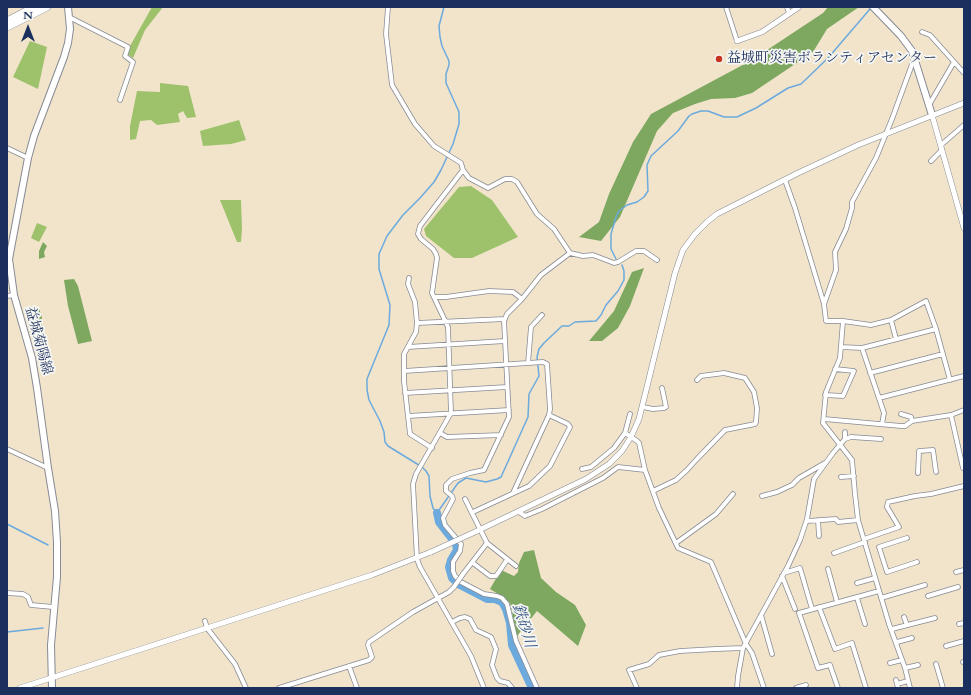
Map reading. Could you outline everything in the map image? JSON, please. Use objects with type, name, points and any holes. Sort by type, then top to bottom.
[{"type":"main road","points":[[7,21],[34,7]]},
{"type":"main road","points":[[7,27],[47,7]]},
{"type":"main road","name":"益城菊陽線","points":[[52,688],[51,645],[53,607],[57,577],[55,511],[32,358],[10,296],[9,259],[28,158],[34,136],[68,43],[68,7]]},
{"type":"main road","points":[[873,7],[901,36],[912,51],[932,115]]},
{"type":"street","points":[[388,7],[386,34],[392,85],[415,124],[434,146],[461,163],[463,170],[469,178],[488,188],[505,179],[512,179],[517,182],[537,214],[554,229],[570,253],[583,256],[593,255],[614,263],[636,251],[644,251],[657,260]]},
{"type":"street","points":[[726,7],[737,41],[762,32],[799,7]]},
{"type":"street","points":[[787,7],[789,13]]},
{"type":"street","points":[[69,17],[128,47],[125,56],[132,62],[120,100]]},
{"type":"street","points":[[922,32],[930,35],[964,73]]},
{"type":"street","points":[[824,304],[836,270],[835,252],[846,229],[852,208],[852,202],[876,158],[915,59]]},
{"type":"street","points":[[929,105],[954,62]]},
{"type":"street","points":[[20,688],[372,575],[417,559],[518,512],[598,472],[616,458],[631,437],[639,419],[675,273],[683,250],[699,230],[717,214],[858,145],[964,103]]},
{"type":"street","points":[[932,115],[964,225]]},
{"type":"street","points":[[931,161],[941,147],[964,125]]},
{"type":"street","points":[[7,148],[28,158]]},
{"type":"street","points":[[463,170],[420,226],[418,234],[421,239],[434,249],[437,258],[432,293],[446,322],[452,413],[416,474],[413,484],[417,559],[420,567],[472,656],[484,688]]},
{"type":"street","points":[[785,180],[824,304],[826,321],[843,321],[871,325],[891,320],[926,300],[936,329],[950,380]]},
{"type":"street","points":[[537,688],[516,641],[506,604],[502,598],[484,594],[461,582],[453,573],[453,562],[460,551],[461,544],[444,523],[443,515],[453,499],[445,489],[446,485],[452,479],[470,472],[484,470],[509,417],[505,341],[505,319],[507,314],[522,299],[541,275],[570,253]]},
{"type":"street","points":[[409,278],[408,284],[415,302],[417,323],[416,332],[404,354],[405,393],[410,434],[432,448]]},
{"type":"street","points":[[435,297],[502,291],[513,292],[522,299]]},
{"type":"street","points":[[530,363],[531,327],[542,315]]},
{"type":"street","points":[[417,323],[505,319]]},
{"type":"street","points":[[891,320],[896,339]]},
{"type":"street","points":[[843,321],[840,358],[825,395],[823,422],[852,460],[858,520],[881,598],[906,668],[910,688]]},
{"type":"street","points":[[841,347],[862,348],[936,329]]},
{"type":"street","points":[[408,347],[505,341]]},
{"type":"street","points":[[862,348],[884,413],[882,424]]},
{"type":"street","points":[[870,372],[943,354]]},
{"type":"street","points":[[404,371],[543,362],[548,365],[549,415],[513,493]]},
{"type":"street","points":[[825,395],[843,396],[854,371],[835,370]]},
{"type":"street","points":[[652,491],[676,480],[725,430],[755,424],[756,422],[757,408],[754,392],[745,378],[724,372],[701,376],[697,380]]},
{"type":"street","points":[[879,398],[964,376]]},
{"type":"street","points":[[405,393],[507,388]]},
{"type":"street","points":[[643,407],[653,409],[666,407],[662,388]]},
{"type":"street","points":[[408,416],[509,410]]},
{"type":"street","points":[[824,418],[905,426],[912,421],[951,415],[964,410]]},
{"type":"street","points":[[582,469],[591,466],[614,448],[625,433],[630,414]]},
{"type":"street","points":[[902,414],[911,417],[912,421]]},
{"type":"street","points":[[472,512],[529,486],[550,466],[570,428],[568,424],[549,415]]},
{"type":"street","points":[[951,415],[963,468]]},
{"type":"street","points":[[845,432],[845,440]]},
{"type":"street","points":[[440,433],[447,437],[501,435]]},
{"type":"street","points":[[625,433],[639,443],[645,470],[652,491],[678,548],[710,562],[746,644],[752,653],[764,688]]},
{"type":"street","points":[[737,688],[743,648],[783,575],[800,540],[807,521],[814,479],[845,440],[851,437],[881,439]]},
{"type":"street","points":[[7,448],[48,468]]},
{"type":"street","points":[[918,473],[919,451],[933,450],[936,472]]},
{"type":"street","points":[[762,496],[777,492],[792,485],[799,478],[827,462]]},
{"type":"street","points":[[518,512],[525,516],[542,509],[603,478],[618,467],[645,470]]},
{"type":"street","points":[[841,477],[854,476]]},
{"type":"street","points":[[834,553],[899,527],[887,507],[888,502],[964,486]]},
{"type":"street","points":[[676,543],[716,514],[733,494]]},
{"type":"street","points":[[466,499],[478,530],[487,544],[516,566]]},
{"type":"street","points":[[807,521],[836,519],[837,523],[858,520]]},
{"type":"street","points":[[818,520],[819,536]]},
{"type":"street","points":[[907,538],[880,547],[887,572],[917,562]]},
{"type":"street","points":[[280,688],[370,660],[372,656],[368,645],[369,642],[413,612],[439,599],[449,592],[487,544]]},
{"type":"street","points":[[473,563],[490,576],[496,576],[507,560]]},
{"type":"street","points":[[783,575],[800,568],[812,609]]},
{"type":"street","points":[[828,569],[837,602]]},
{"type":"street","points":[[956,572],[964,570]]},
{"type":"street","points":[[783,575],[794,609]]},
{"type":"street","points":[[857,583],[875,578]]},
{"type":"street","points":[[881,598],[925,585]]},
{"type":"street","points":[[928,596],[958,587]]},
{"type":"street","points":[[838,688],[830,665],[818,668],[799,613],[879,591]]},
{"type":"street","points":[[7,594],[23,594],[28,597],[31,605],[53,607]]},
{"type":"street","points":[[857,598],[865,624]]},
{"type":"street","points":[[819,607],[835,649],[852,643],[866,688]]},
{"type":"street","points":[[760,615],[772,654]]},
{"type":"street","points":[[904,616],[907,626]]},
{"type":"street","points":[[452,622],[465,617],[470,620],[476,630],[490,635],[496,649],[492,665],[497,678],[500,681],[508,683],[512,688]]},
{"type":"street","points":[[892,629],[935,618]]},
{"type":"street","points":[[205,621],[207,628],[231,657],[246,688]]},
{"type":"street","points":[[897,642],[912,638]]},
{"type":"street","points":[[946,646],[964,641]]},
{"type":"street","points":[[637,688],[628,670],[649,664],[659,655],[668,652],[743,648]]},
{"type":"street","points":[[890,663],[902,660]]},
{"type":"street","points":[[936,664],[943,688]]},
{"type":"street","points":[[906,668],[918,665]]},
{"type":"street","points":[[349,666],[357,688]]},
{"type":"street","points":[[897,684],[908,681]]},
{"type":"street","points":[[796,688],[806,685]]},
{"type":"green space","points":[[152,7],[163,7],[145,30],[133,58],[127,54]]},
{"type":"green space","points":[[828,7],[859,7],[827,29],[813,52],[752,93],[735,98],[711,99],[673,113],[657,131],[620,217],[601,241],[579,237],[599,222],[609,194],[633,142],[651,114],[752,60],[823,13]]},
{"type":"green space","points":[[30,41],[47,47],[38,89],[13,77]]},
{"type":"green space","points":[[160,83],[188,86],[196,117],[187,118],[183,111],[178,114],[180,122],[157,125],[151,120],[140,121],[136,139],[130,140],[130,126],[137,91],[160,92]]},
{"type":"green space","points":[[239,120],[246,140],[231,144],[203,146],[200,131]]},
{"type":"green space","points":[[471,186],[492,200],[518,237],[472,258],[454,258],[426,236],[424,229],[459,187]]},
{"type":"green space","points":[[220,200],[241,200],[241,242],[237,242]]},
{"type":"green space","points":[[37,223],[47,227],[39,242],[31,238]]},
{"type":"green space","points":[[43,242],[47,246],[44,252],[45,257],[39,259],[39,251]]},
{"type":"green space","points":[[644,268],[630,306],[618,328],[602,341],[589,341],[614,311],[632,272]]},
{"type":"green space","points":[[74,279],[78,286],[92,341],[78,344],[68,306],[64,280]]},
{"type":"green space","points":[[39,308],[42,318],[42,337],[46,357],[39,359],[24,309]]},
{"type":"green space","points":[[534,550],[541,578],[556,592],[575,605],[586,625],[578,646],[537,611],[517,636],[510,603],[490,589],[501,570],[514,576],[518,572],[519,563],[524,552]]},
{"type":"waterway","points":[[444,7],[439,26],[440,37],[442,46],[449,61],[446,74],[446,83],[459,112],[459,124],[453,144],[434,182],[403,215],[387,236],[379,254],[379,269],[390,305],[389,325],[367,379],[369,400],[380,421],[384,432],[385,442],[388,446],[426,471],[429,476],[430,496],[433,508],[437,513],[458,483],[466,478],[486,482],[501,477],[528,417],[529,394],[539,376],[537,357],[539,349],[562,326],[569,326],[575,322],[596,321],[606,305],[618,291],[624,280],[622,265]]},
{"type":"waterway","points":[[616,259],[611,249],[611,234],[619,211],[627,205],[637,202],[644,197],[648,191],[647,165],[651,156],[678,131],[689,116],[701,111],[708,111],[724,117],[737,117],[756,108],[788,88],[801,84],[828,58],[870,9]]},
{"type":"waterway","name":"鉄砂川","points":[[437,513],[439,522],[456,544],[457,550],[449,567],[452,578],[460,585],[487,599],[495,599],[502,602],[506,609],[510,623],[512,645],[532,688]]},
{"type":"waterway","points":[[7,524],[48,545]]},
{"type":"waterway","points":[[7,632],[43,628]]},
{"type":"place","name":"益城町災害ボランティアセンター","points":[[719,59]]}]
